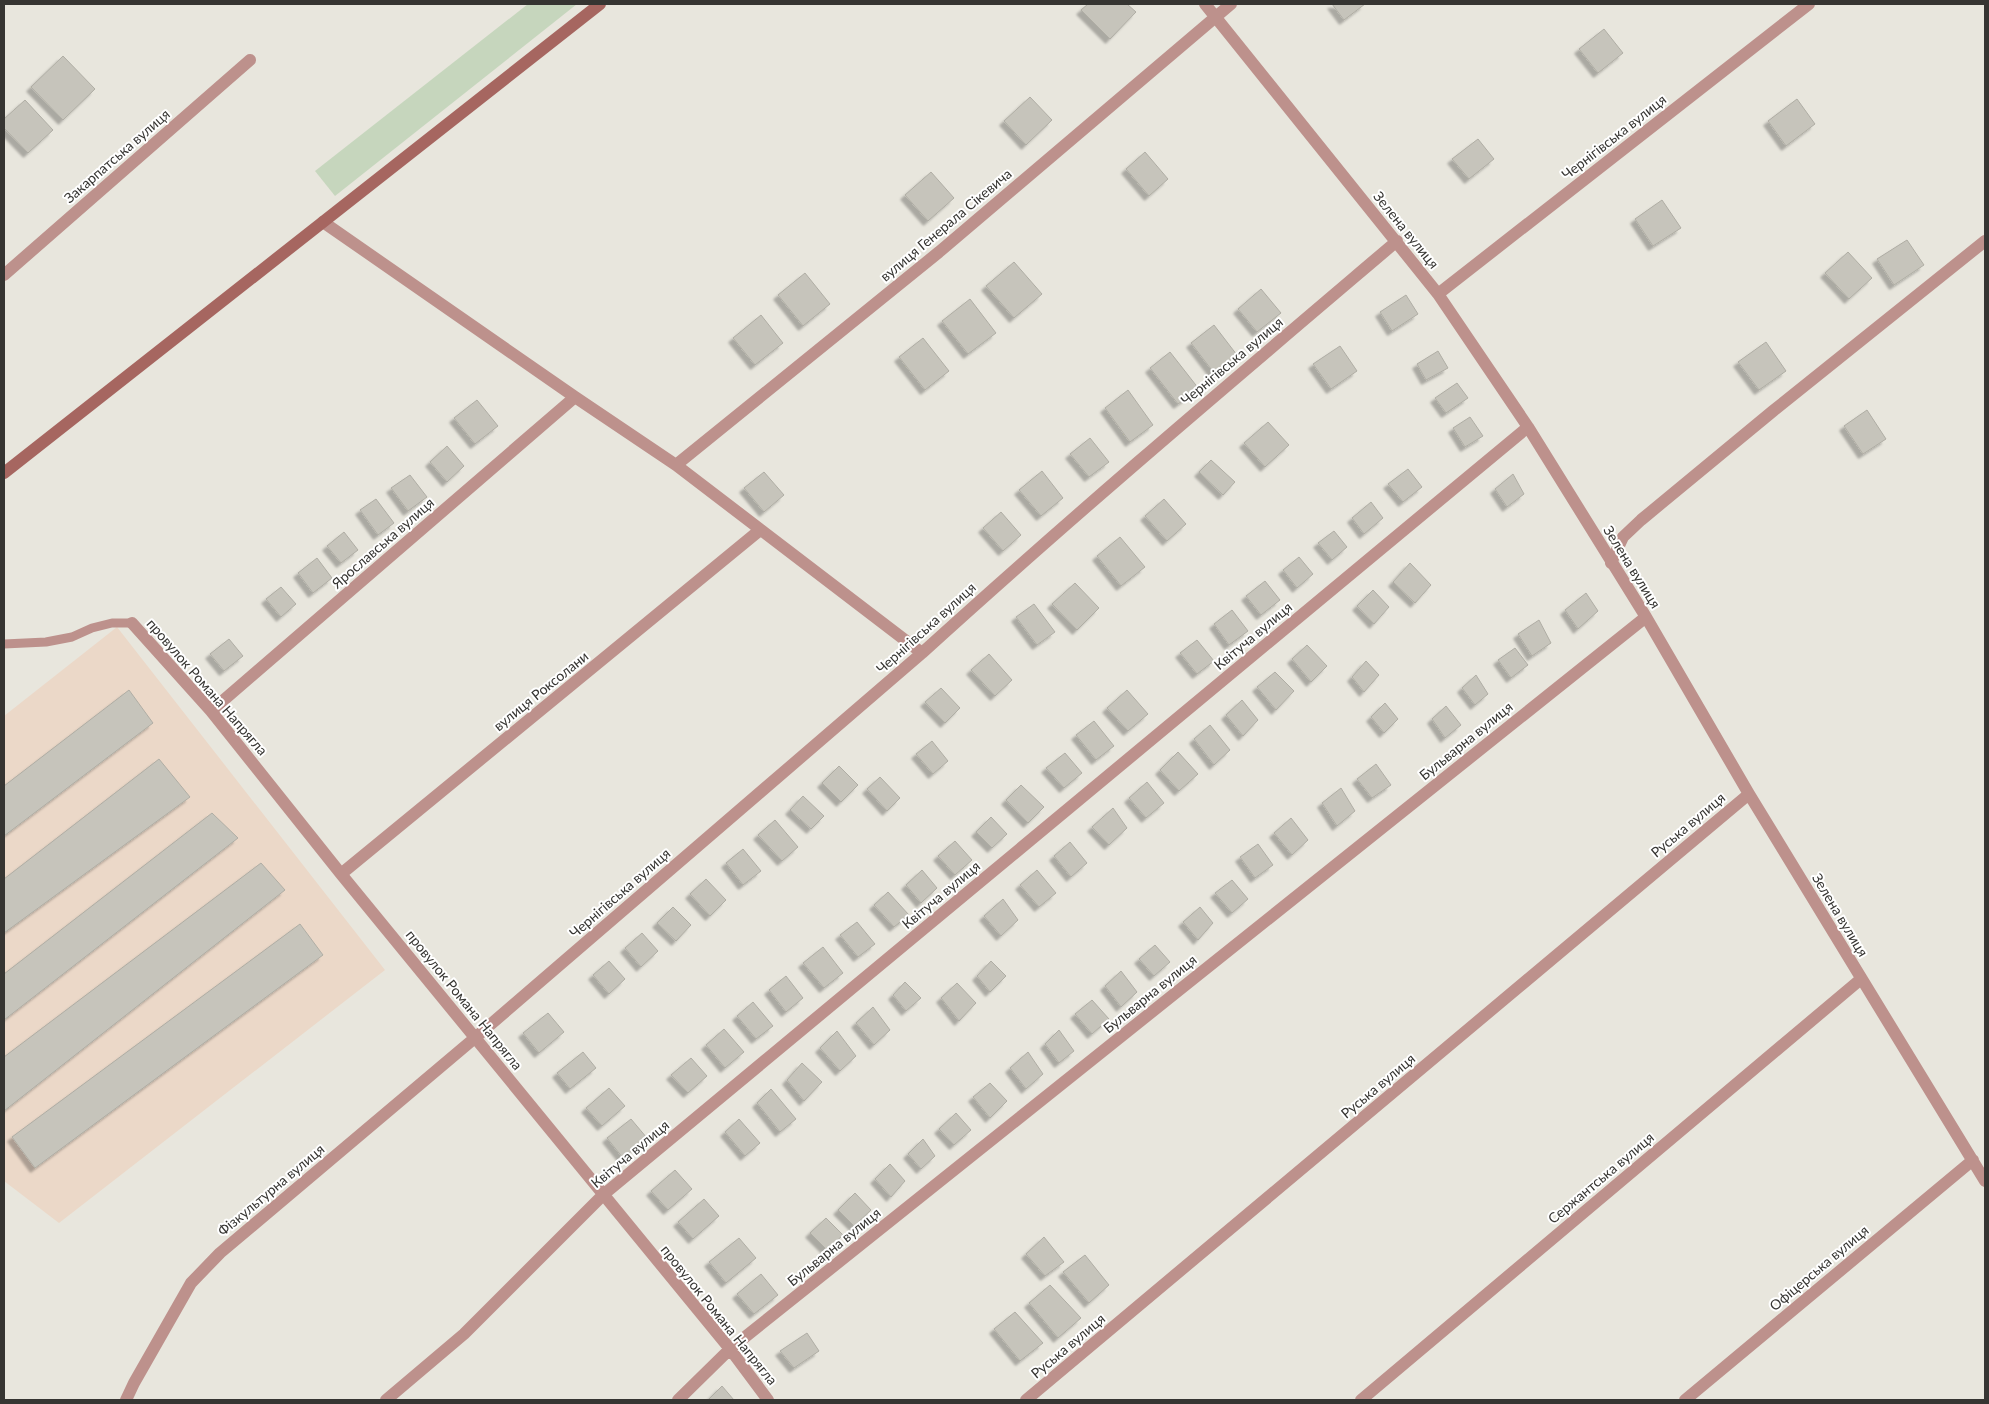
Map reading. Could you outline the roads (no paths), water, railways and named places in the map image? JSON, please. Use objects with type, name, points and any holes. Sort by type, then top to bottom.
[{"type":"street","points":[[4,473],[600,4]]},
{"type":"street","name":"Зелена вулиця","points":[[1205,4],[1438,294],[1528,427],[1646,617],[1749,794],[1985,1181]]},
{"type":"street","name":"вулиця Генерала Сікевича","points":[[676,465],[939,252],[1231,4]]},
{"type":"street","name":"Чернігівська вулиця","points":[[1438,294],[1809,4]]},
{"type":"street","name":"Закарпатська вулиця","points":[[4,275],[250,60]]},
{"type":"street","points":[[323,222],[574,397],[676,465],[922,653]]},
{"type":"street","name":"Чернігівська вулиця","points":[[476,1037],[922,653],[1174,430],[1397,241]]},
{"type":"street","points":[[1611,563],[1624,537],[1641,520],[1985,241]]},
{"type":"street","name":"Ярославська вулиця","points":[[210,711],[574,397]]},
{"type":"street","name":"Квітуча вулиця","points":[[386,1400],[464,1334],[602,1196],[1528,427]]},
{"type":"street","name":"вулиця Роксолани","points":[[341,874],[760,530]]},
{"type":"street","name":"Бульварна вулиця","points":[[678,1400],[730,1349],[1646,617]]},
{"type":"street","name":"провулок Романа Напрягла","points":[[132,623],[210,711],[341,874],[476,1037],[602,1196],[730,1349],[768,1400]]},
{"type":"street","name":"Руська вулиця","points":[[1026,1400],[1749,794]]},
{"type":"street","name":"Сержантська вулиця","points":[[1361,1400],[1861,979]]},
{"type":"street","name":"Фізкультурна вулиця","points":[[126,1400],[191,1283],[202,1271],[227,1247],[476,1037]]},
{"type":"street","name":"Офіцерська вулиця","points":[[1685,1400],[1972,1160]]},
{"type":"lane","points":[[4,644],[46,642],[72,637],[92,628],[132,623]]}]
